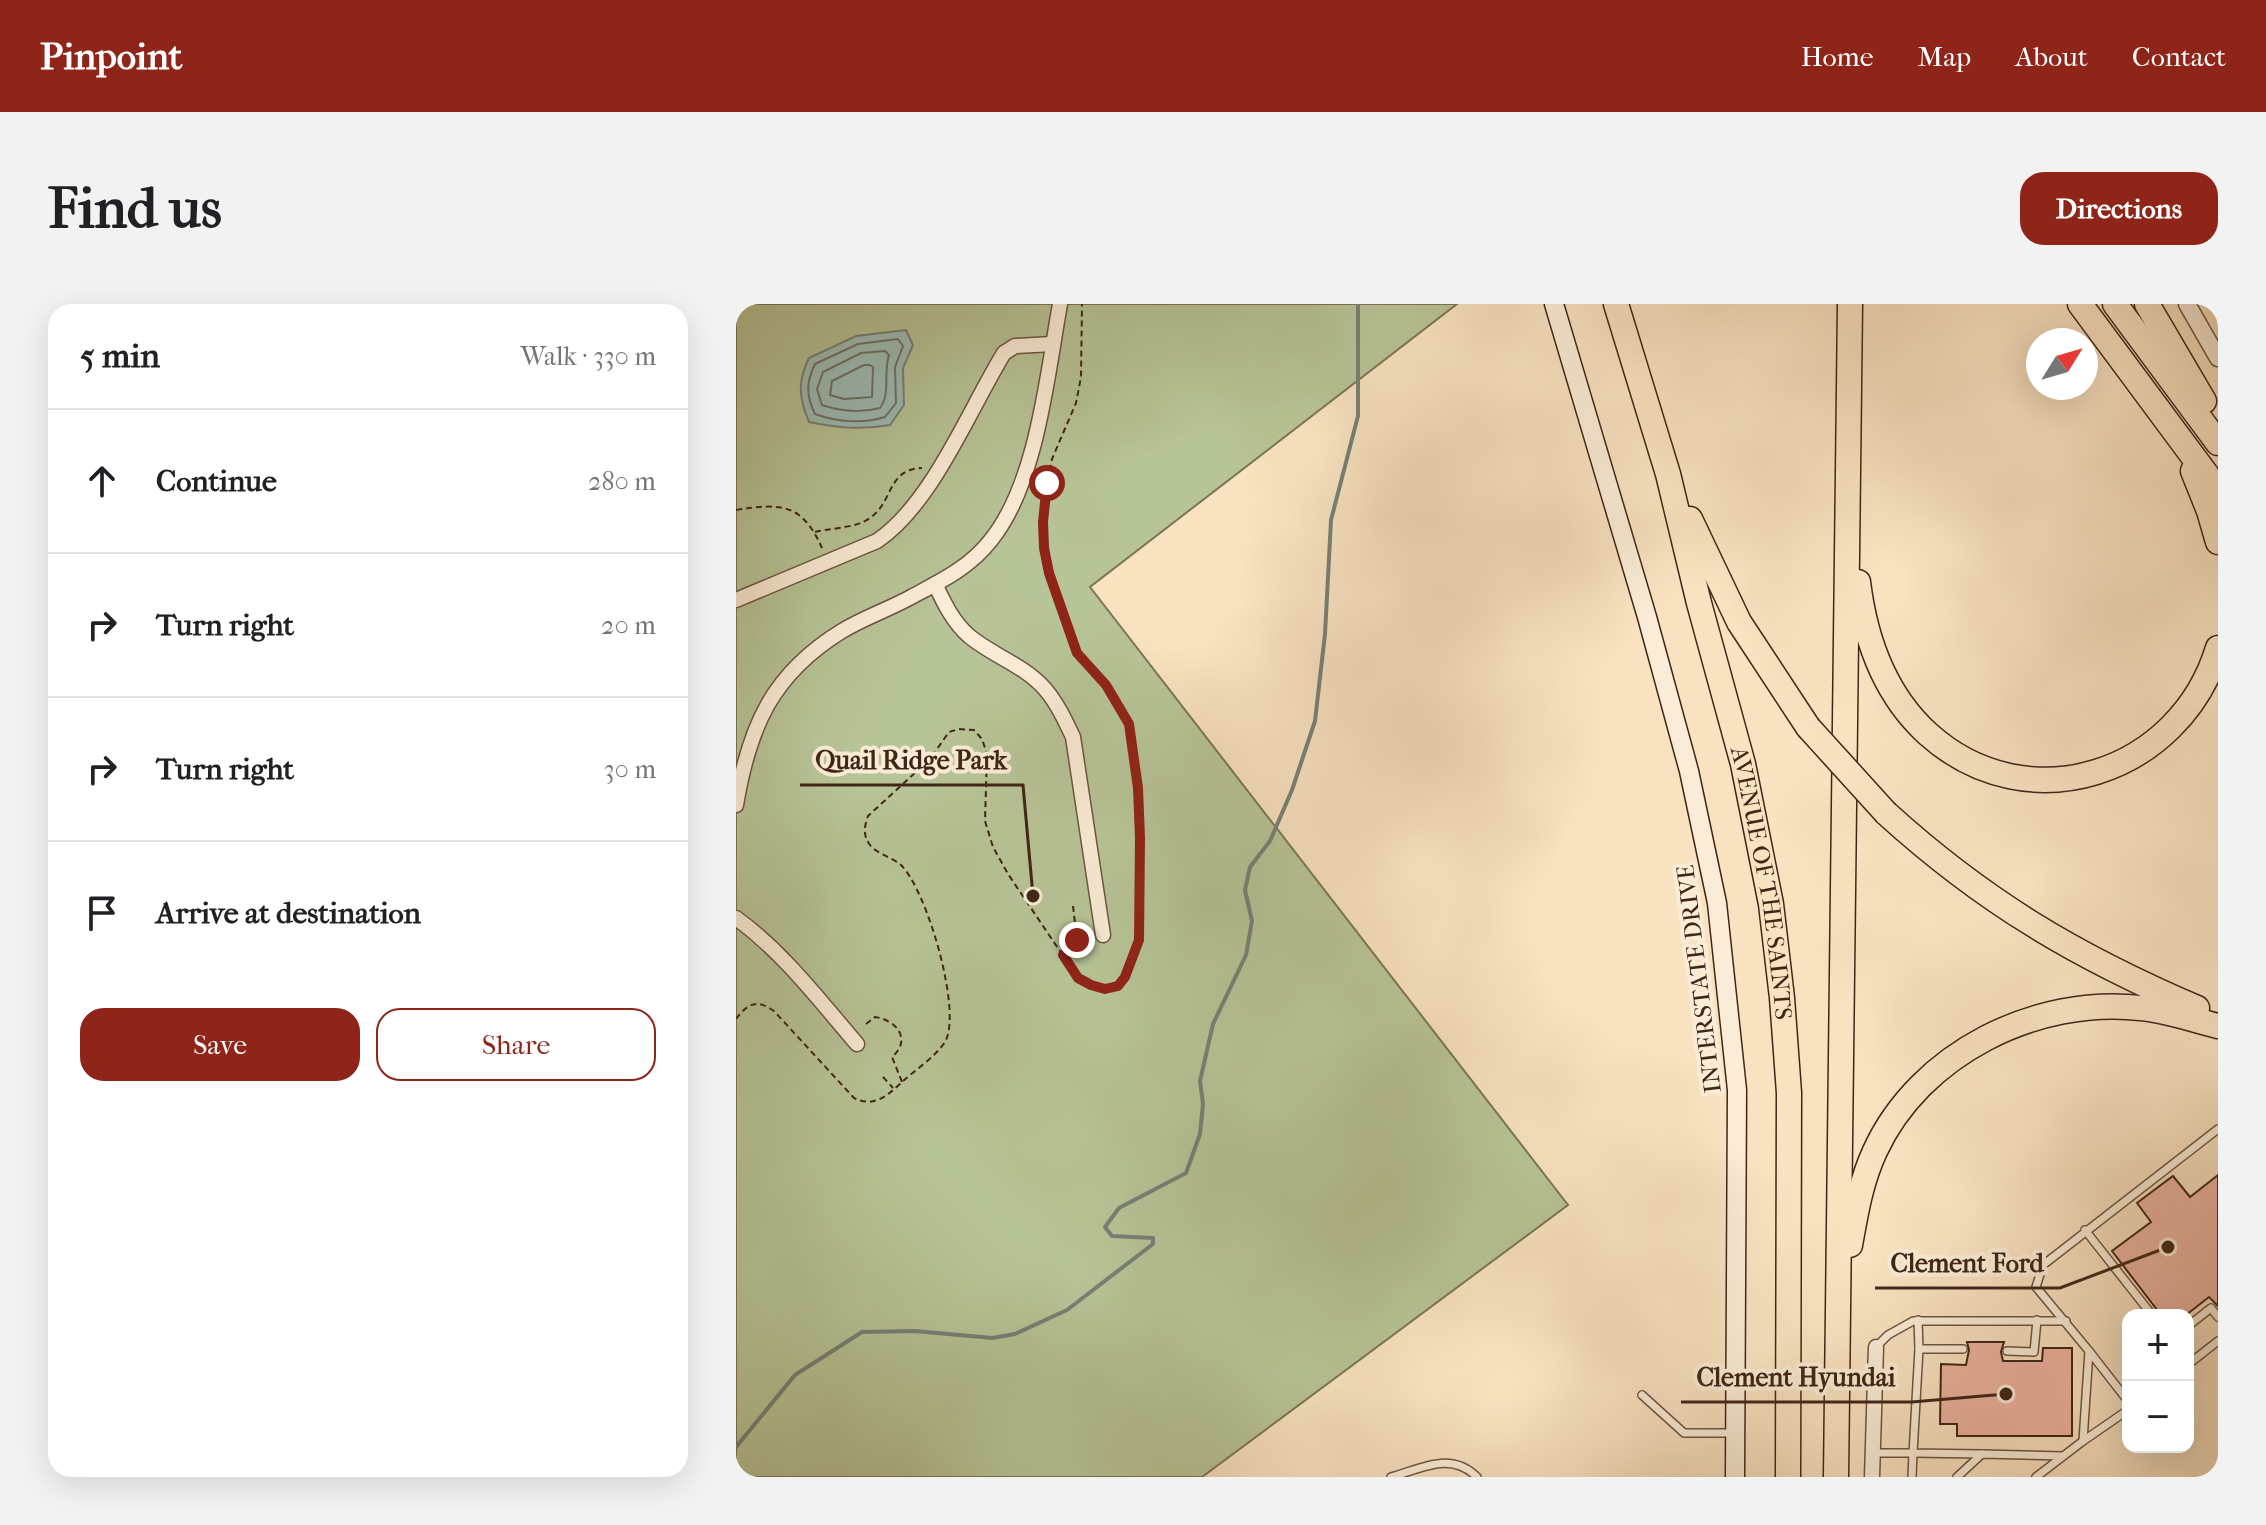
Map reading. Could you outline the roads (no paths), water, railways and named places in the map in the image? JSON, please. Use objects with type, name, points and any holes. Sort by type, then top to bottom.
[{"type":"highway","name":"AVENUE OF THE SAINTS","points":[[1616,304],[1668,474],[1754,810],[1777,951],[1787,1046],[1789,1107],[1788,1477]]},
{"type":"highway","points":[[1836,1477],[1850,304]]},
{"type":"highway","points":[[2080,304],[2218,490]]},
{"type":"highway","points":[[2115,304],[2218,443]]},
{"type":"highway","points":[[2147,304],[2218,423]]},
{"type":"highway","points":[[2176,432],[2209,511],[2218,542]]},
{"type":"highway","points":[[1668,474],[1739,622],[1808,727],[1886,813],[1957,874],[2035,928],[2117,972],[2218,1017]]},
{"type":"highway","points":[[1848,495],[1865,627],[1885,678],[1896,698],[1927,734],[1945,748],[1985,768],[2008,775],[2050,779],[2096,773],[2116,766],[2141,753],[2177,723],[2203,687],[2218,648]]},
{"type":"highway","points":[[1838,1314],[1860,1190],[1875,1150],[1895,1117],[1930,1078],[1961,1053],[1991,1034],[2027,1020],[2067,1010],[2107,1006],[2143,1008],[2218,1026]]},
{"type":"main road","name":"INTERSTATE DRIVE","points":[[1554,304],[1624,533],[1663,675],[1703,827],[1717,903],[1737,1090],[1735,1477]]},
{"type":"street","points":[[736,802],[742,768],[757,721],[779,686],[845,629],[965,568],[1009,517],[1023,484],[1060,304]]},
{"type":"street","points":[[2187,304],[2218,358]]},
{"type":"street","points":[[736,600],[877,541],[897,528],[939,467],[1004,353],[1015,346],[1052,344]]},
{"type":"street","points":[[935,584],[949,612],[968,634],[1024,669],[1045,689],[1073,737],[1103,935]]},
{"type":"street","points":[[736,918],[762,937],[787,963],[857,1044]]},
{"type":"street","points":[[1872,1477],[1876,1347]]},
{"type":"lane","points":[[2122,1393],[2036,1287],[2043,1265],[2218,1129]]},
{"type":"lane","points":[[2085,1230],[2147,1309]]},
{"type":"lane","points":[[2194,1321],[2211,1308],[2218,1317]]},
{"type":"lane","points":[[1876,1347],[1888,1335],[1918,1320],[2066,1321]]},
{"type":"lane","points":[[1912,1477],[1918,1320]]},
{"type":"lane","points":[[2007,1351],[2034,1352],[2037,1320]]},
{"type":"lane","points":[[2194,1359],[2218,1341]]},
{"type":"lane","points":[[1919,1349],[1963,1349]]},
{"type":"lane","points":[[2083,1441],[2089,1351]]},
{"type":"lane","points":[[1642,1395],[1684,1433],[1735,1433]]},
{"type":"lane","points":[[2036,1477],[2122,1414]]},
{"type":"lane","points":[[1872,1453],[2062,1456]]},
{"type":"lane","points":[[1957,1477],[1982,1454]]},
{"type":"lane","points":[[1391,1477],[1449,1461],[1466,1466],[1477,1477]]},
{"type":"water","points":[[906,330],[913,345],[903,368],[904,405],[890,425],[850,428],[809,422],[801,390],[809,358],[856,336]]},
{"type":"waterway","points":[[736,1447],[795,1375],[862,1332],[915,1331],[992,1338],[1015,1334],[1067,1310],[1153,1244],[1153,1238],[1112,1236],[1105,1227],[1119,1208],[1186,1173],[1200,1134],[1203,1104],[1200,1081],[1213,1024],[1246,955],[1252,921],[1245,890],[1250,867],[1270,841],[1292,790],[1315,721],[1325,634],[1331,520],[1358,416],[1358,304]]},
{"type":"place","name":"Quail Ridge Park","points":[[1033,896]]},
{"type":"place","name":"Clement Ford","points":[[2168,1247]]},
{"type":"place","name":"Clement Hyundai","points":[[2006,1394]]}]
